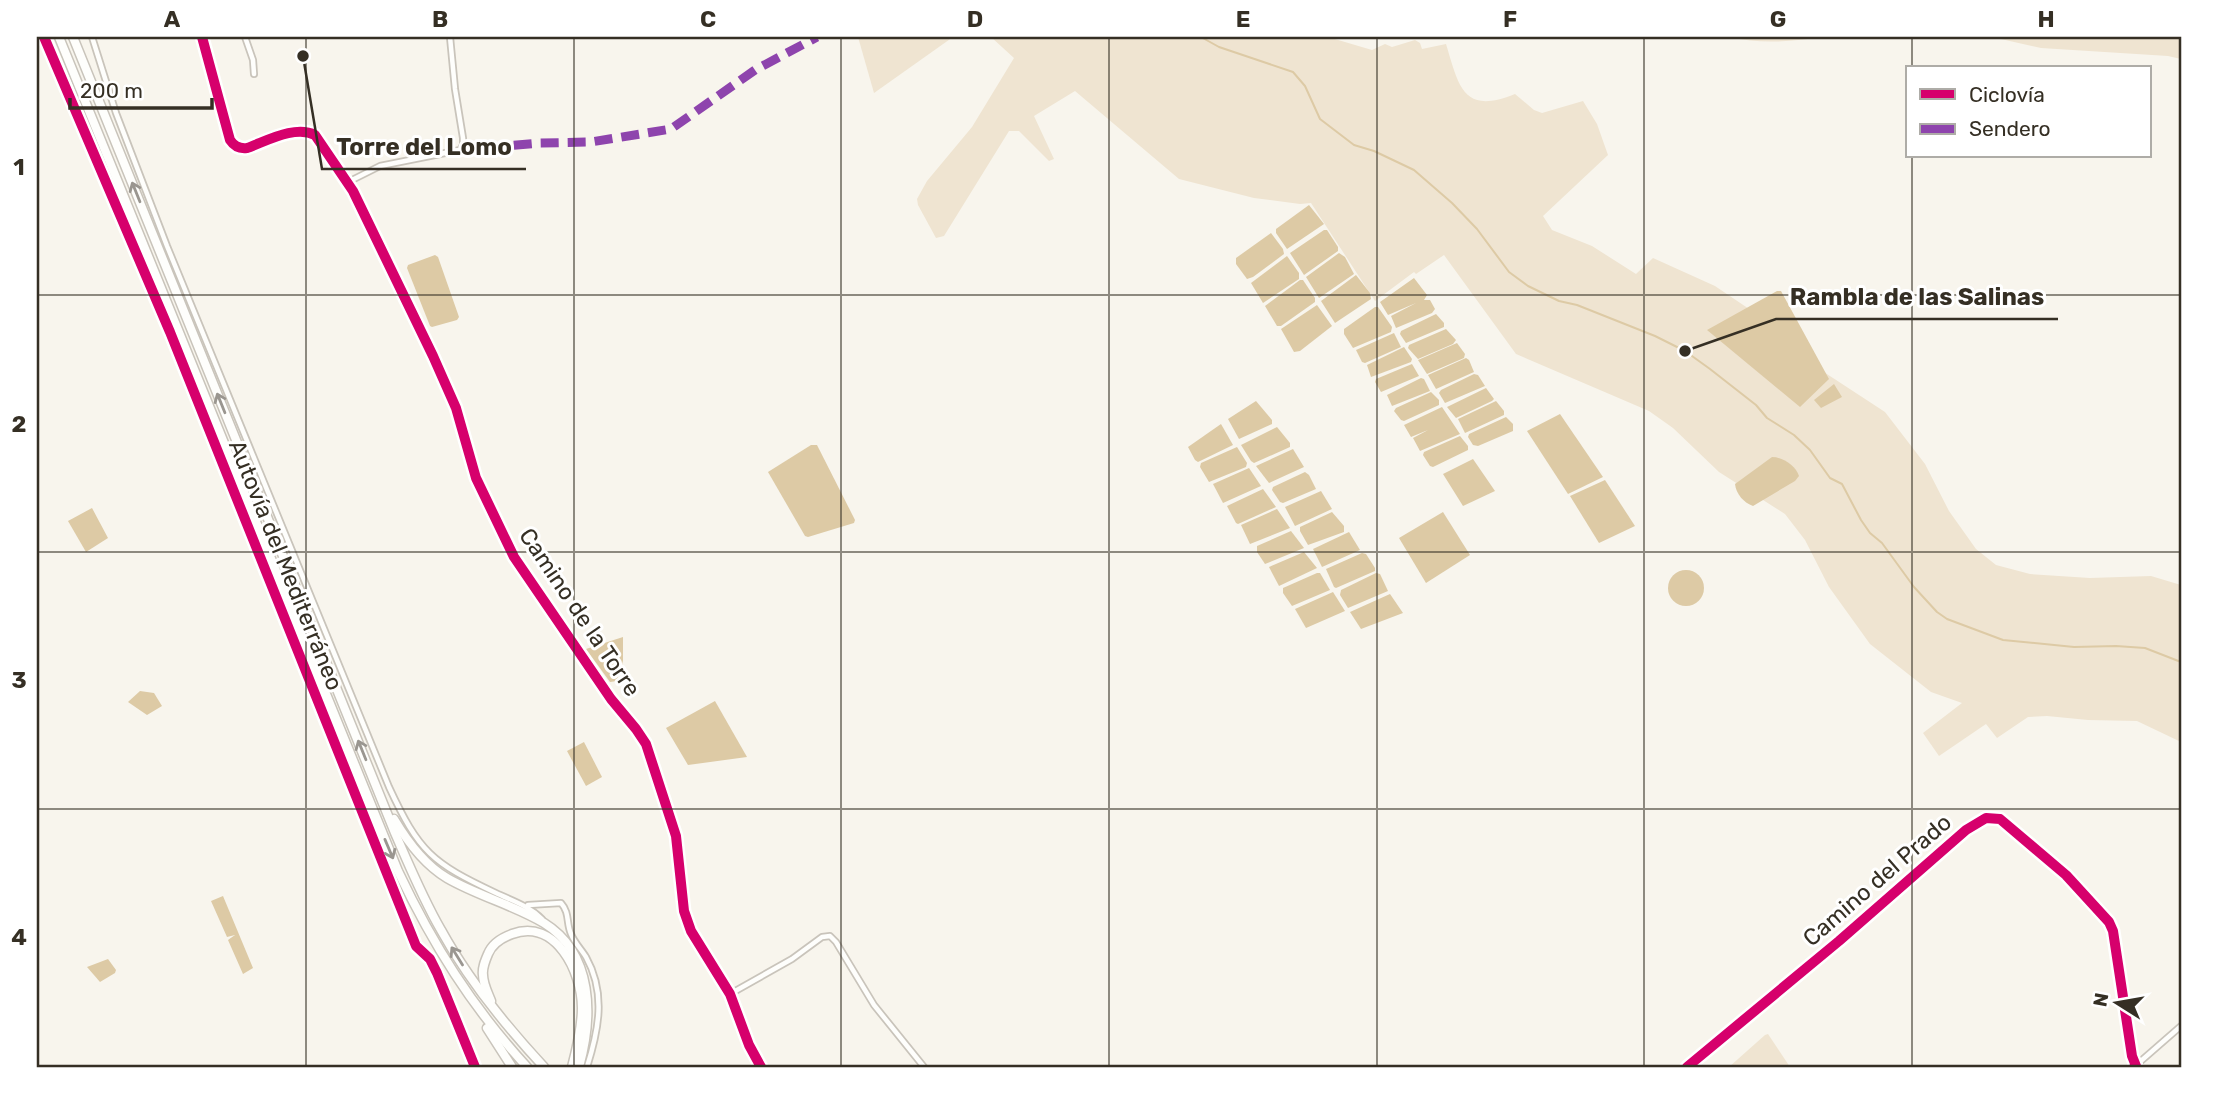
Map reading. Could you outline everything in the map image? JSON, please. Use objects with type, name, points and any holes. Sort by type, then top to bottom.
[{"type":"highway","name":"Autovía del Mediterráneo","points":[[59,37],[398,871],[422,922],[478,1010],[527,1067]]},
{"type":"highway","name":"Autovía del Mediterráneo","points":[[73,37],[417,882],[440,930],[469,976],[544,1067]]},
{"type":"highway","points":[[382,800],[405,837],[445,877],[532,913],[564,940],[579,963],[587,989],[588,1016],[579,1067]]},
{"type":"highway","points":[[495,1010],[483,977],[483,966],[489,950],[498,940],[517,932],[538,933],[552,939],[572,964],[579,983],[582,1007],[580,1032],[572,1067]]},
{"type":"highway","points":[[478,1010],[512,1067]]},
{"type":"street","points":[[44,37],[170,332],[416,946],[429,959],[437,973],[475,1067]]},
{"type":"street","points":[[92,37],[116,113],[167,246],[378,762],[406,824],[432,858],[502,901]]},
{"type":"street","points":[[202,37],[230,140],[242,149],[262,143]]},
{"type":"street","points":[[245,37],[253,60],[254,74]]},
{"type":"street","points":[[348,182],[380,166],[460,150],[463,138],[450,37]]},
{"type":"street","name":"Camino de la Torre","points":[[280,137],[300,131],[315,135],[348,182],[454,402],[476,478],[514,556],[611,699],[646,744],[676,836],[684,911],[691,931],[730,994],[749,1045],[761,1067]]},
{"type":"street","name":"Camino del Prado","points":[[1687,1067],[1839,941],[1966,830],[1990,817],[2000,819],[2064,873],[2109,922],[2113,931],[2135,1067]]},
{"type":"street","points":[[514,905],[545,905],[556,902],[564,906],[571,936],[585,956],[598,988],[597,1028],[587,1067]]},
{"type":"street","points":[[524,905],[532,913],[545,905]]},
{"type":"street","points":[[544,922],[545,905]]},
{"type":"street","points":[[730,994],[783,965],[822,937],[830,936],[874,1005],[924,1067]]},
{"type":"street","points":[[2135,1067],[2181,1026]]},
{"type":"shaded area","points":[[858,37],[953,37],[874,93]]},
{"type":"shaded area","points":[[991,37],[1328,37],[1372,50],[1385,44],[1392,47],[1415,40],[1420,43],[1422,49],[1446,44],[1460,84],[1474,99],[1498,100],[1515,94],[1534,110],[1542,113],[1583,101],[1597,124],[1608,155],[1543,216],[1552,230],[1592,246],[1636,274],[1653,258],[1715,286],[1761,317],[1807,361],[1885,412],[1925,464],[1949,511],[1976,549],[1996,565],[2030,574],[2090,578],[2151,576],[2181,585],[2181,742],[2137,721],[2028,717],[1997,738],[1986,724],[1939,756],[1923,733],[1962,703],[1931,692],[1870,644],[1829,587],[1805,540],[1785,514],[1719,472],[1673,428],[1649,411],[1516,354],[1444,255],[1416,274],[1414,272],[1375,301],[1311,203],[1254,198],[1179,179],[1075,91],[1034,116],[1054,159],[1049,161],[1019,131],[1009,131],[944,236],[936,238],[917,199],[927,181],[972,127],[1014,58]]},
{"type":"shaded area","points":[[1731,37],[1824,37],[1766,42]]},
{"type":"shaded area","points":[[1992,37],[2181,37],[2181,59],[2041,48]]},
{"type":"shaded area","points":[[1309,205],[1324,224],[1287,249],[1276,229]]},
{"type":"shaded area","points":[[1327,230],[1338,251],[1304,275],[1290,253]]},
{"type":"shaded area","points":[[1271,233],[1284,254],[1247,279],[1236,264],[1236,258]]},
{"type":"shaded area","points":[[1339,253],[1345,257],[1354,274],[1319,298],[1306,277]]},
{"type":"shaded area","points":[[435,255],[459,317],[457,320],[432,327],[407,268],[408,265]]},
{"type":"shaded area","points":[[1287,256],[1299,273],[1299,279],[1263,303],[1251,283]]},
{"type":"shaded area","points":[[1356,275],[1370,293],[1371,299],[1335,323],[1321,301]]},
{"type":"shaded area","points":[[1414,278],[1427,295],[1424,300],[1430,300],[1435,309],[1432,313],[1396,328],[1391,316],[1416,303],[1388,315],[1380,302]]},
{"type":"shaded area","points":[[1303,280],[1315,302],[1281,326],[1277,326],[1265,306]]},
{"type":"shaded area","points":[[1781,291],[1829,379],[1800,407],[1707,330]]},
{"type":"shaded area","points":[[1317,305],[1332,326],[1300,351],[1294,352],[1281,329]]},
{"type":"shaded area","points":[[1378,307],[1392,327],[1391,332],[1353,348],[1344,334],[1344,329]]},
{"type":"shaded area","points":[[1436,314],[1444,327],[1406,343],[1401,331]]},
{"type":"shaded area","points":[[1446,329],[1456,340],[1453,344],[1418,359],[1408,348],[1409,345]]},
{"type":"shaded area","points":[[1394,333],[1401,347],[1362,362],[1356,350]]},
{"type":"shaded area","points":[[1457,343],[1465,354],[1464,358],[1427,374],[1418,360]]},
{"type":"shaded area","points":[[1404,347],[1412,359],[1411,362],[1371,377],[1367,365]]},
{"type":"shaded area","points":[[1466,358],[1474,372],[1436,389],[1428,375]]},
{"type":"shaded area","points":[[1412,364],[1419,376],[1381,392],[1376,379]]},
{"type":"shaded area","points":[[1474,374],[1478,375],[1485,386],[1445,403],[1439,393],[1441,390]]},
{"type":"shaded area","points":[[1421,378],[1430,391],[1392,406],[1387,395]]},
{"type":"shaded area","points":[[1834,384],[1842,397],[1821,408],[1814,400]]},
{"type":"shaded area","points":[[1486,388],[1494,399],[1492,401],[1456,418],[1447,407]]},
{"type":"shaded area","points":[[1431,392],[1439,400],[1439,405],[1404,421],[1394,411],[1396,408]]},
{"type":"shaded area","points":[[1256,401],[1272,420],[1272,424],[1239,439],[1228,419]]},
{"type":"shaded area","points":[[1496,401],[1504,415],[1465,433],[1458,419]]},
{"type":"shaded area","points":[[1442,407],[1460,434],[1420,451],[1413,438],[1428,430],[1411,437],[1404,425]]},
{"type":"shaded area","points":[[1560,414],[1603,477],[1568,494],[1527,431]]},
{"type":"shaded area","points":[[1506,417],[1513,424],[1513,431],[1478,446],[1473,445],[1469,434]]},
{"type":"shaded area","points":[[1221,424],[1233,445],[1198,462],[1188,447]]},
{"type":"shaded area","points":[[1277,427],[1290,443],[1290,447],[1254,463],[1251,461],[1241,445]]},
{"type":"shaded area","points":[[1460,436],[1468,450],[1430,466],[1423,455],[1424,452]]},
{"type":"shaded area","points":[[811,445],[817,445],[855,520],[854,523],[808,537],[768,472]]},
{"type":"shaded area","points":[[1237,447],[1247,463],[1246,467],[1209,482],[1200,467],[1201,463]]},
{"type":"shaded area","points":[[1293,449],[1304,467],[1269,483],[1256,466]]},
{"type":"shaded area","points":[[1772,457],[1788,463],[1799,476],[1753,506],[1750,505],[1739,495],[1735,484]]},
{"type":"shaded area","points":[[1473,459],[1495,491],[1463,506],[1443,474]]},
{"type":"shaded area","points":[[1249,468],[1261,486],[1223,503],[1213,484]]},
{"type":"shaded area","points":[[1305,472],[1316,489],[1280,502],[1272,490],[1273,487]]},
{"type":"shaded area","points":[[1605,480],[1635,526],[1599,543],[1570,496]]},
{"type":"shaded area","points":[[1263,489],[1276,507],[1236,523],[1227,506]]},
{"type":"shaded area","points":[[1321,491],[1332,509],[1295,526],[1285,507]]},
{"type":"shaded area","points":[[92,508],[108,538],[86,552],[68,521]]},
{"type":"shaded area","points":[[1277,509],[1290,528],[1250,544],[1241,525]]},
{"type":"shaded area","points":[[1332,512],[1344,526],[1344,532],[1308,545],[1300,527]]},
{"type":"shaded area","points":[[1443,512],[1470,555],[1426,583],[1399,538]]},
{"type":"shaded area","points":[[1291,531],[1304,548],[1265,564],[1257,552],[1257,546]]},
{"type":"shaded area","points":[[1349,532],[1360,550],[1322,567],[1313,549]]},
{"type":"shaded area","points":[[1304,552],[1317,568],[1279,586],[1269,567]]},
{"type":"shaded area","points":[[1362,553],[1366,554],[1375,571],[1334,587],[1326,569]]},
{"type":"shaded area","points":[[1686,570],[1699,575],[1704,588],[1699,601],[1686,606],[1673,601],[1668,588],[1673,575]]},
{"type":"shaded area","points":[[1320,573],[1330,590],[1292,606],[1283,593],[1283,588]]},
{"type":"shaded area","points":[[1376,573],[1380,574],[1388,591],[1348,608],[1340,595],[1341,590]]},
{"type":"shaded area","points":[[1333,592],[1345,611],[1306,628],[1295,609]]},
{"type":"shaded area","points":[[1390,594],[1403,613],[1361,629],[1350,612]]},
{"type":"shaded area","points":[[623,637],[623,661],[617,681],[610,682],[586,649]]},
{"type":"shaded area","points":[[140,691],[154,693],[162,706],[147,715],[128,702]]},
{"type":"shaded area","points":[[715,701],[747,757],[688,765],[666,728]]},
{"type":"shaded area","points":[[584,742],[602,777],[586,786],[567,751]]},
{"type":"shaded area","points":[[223,896],[253,968],[243,974],[228,940],[235,935],[227,937],[211,901]]},
{"type":"shaded area","points":[[108,959],[116,970],[115,973],[100,982],[87,967]]},
{"type":"shaded area","points":[[1768,1034],[1790,1067],[1729,1067],[1765,1035]]},
{"type":"waterway","points":[[1201,37],[1219,47],[1293,72],[1305,86],[1320,119],[1354,145],[1374,151],[1414,170],[1452,203],[1477,229],[1509,272],[1528,286],[1559,301],[1577,305],[1655,336],[1685,351],[1710,369],[1756,405],[1767,418],[1794,435],[1810,450],[1830,478],[1842,484],[1870,533],[1882,543],[1914,587],[1947,619],[2003,640],[2074,647],[2145,648],[2181,662]]},
{"type":"tunnel","points":[[262,143],[280,137]]},
{"type":"marked path","points":[[460,150],[540,143],[591,142],[671,129],[755,70],[817,37]]},
{"type":"cycle path","points":[[44,37],[170,332],[416,946],[430,959],[437,973],[475,1067]]},
{"type":"cycle path","points":[[202,37],[233,144],[247,148],[290,133],[307,132],[315,135],[353,191],[456,408],[476,478],[514,557],[611,699],[646,744],[676,836],[684,911],[691,931],[730,994],[749,1045],[761,1067]]},
{"type":"cycle path","points":[[1687,1067],[1839,941],[1966,830],[1986,818],[2000,819],[2066,875],[2109,922],[2113,931],[2132,1056],[2136,1066],[2134,1067]]},
{"type":"place","name":"Torre del Lomo","points":[[303,56]]},
{"type":"place","name":"Rambla de las Salinas","points":[[1685,351]]}]
